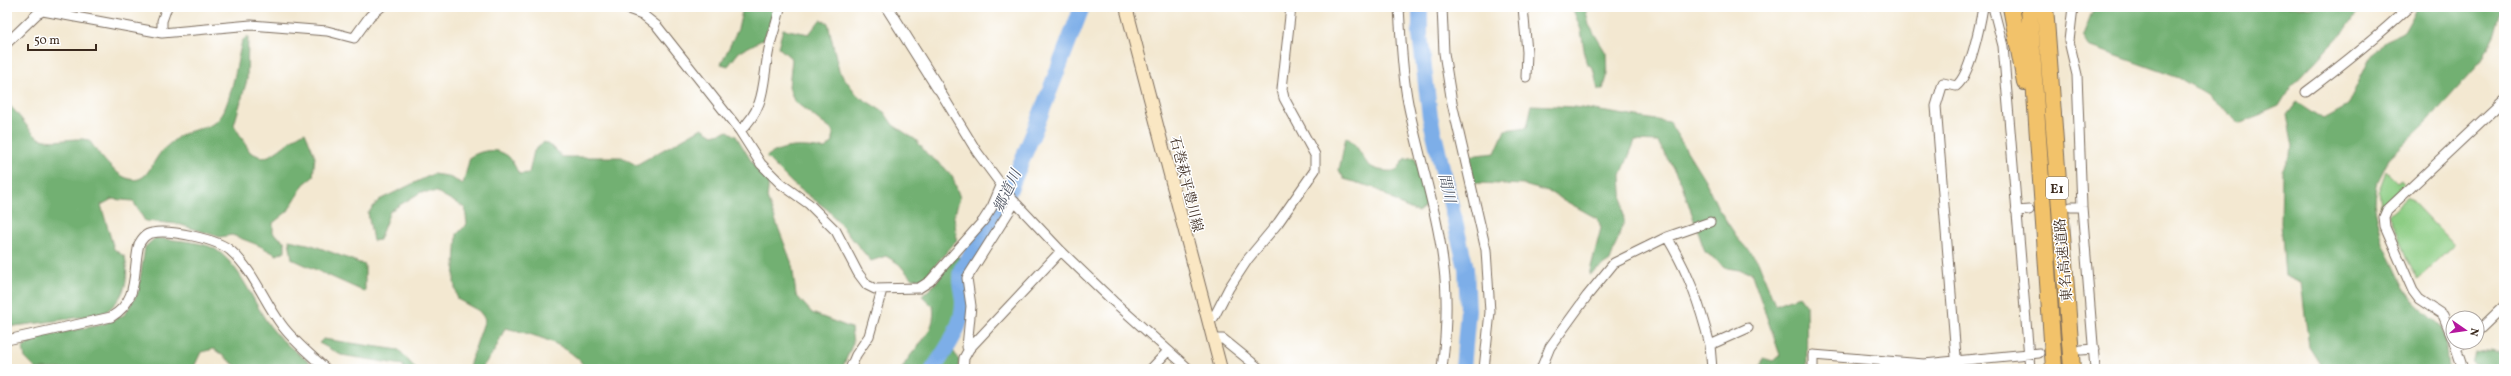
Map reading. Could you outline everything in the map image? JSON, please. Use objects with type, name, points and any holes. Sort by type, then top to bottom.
[{"type":"highway","points":[[2011,7],[2038,145]]},
{"type":"highway","name":"東名高速道路","points":[[2029,7],[2054,369]]},
{"type":"highway","name":"東名高速道路","points":[[2045,7],[2072,369]]},
{"type":"main road","name":"石巻萩平豊川線","points":[[1126,7],[1220,369]]},
{"type":"street","points":[[162,33],[162,21],[167,7]]},
{"type":"street","points":[[7,43],[37,14],[43,11],[162,33],[251,25],[327,31],[354,38],[367,20],[381,7]]},
{"type":"street","points":[[623,7],[642,14],[657,26],[740,131],[761,164],[781,184],[809,204],[836,231],[858,273],[867,285],[882,290],[919,288],[930,281],[983,221],[1002,187]]},
{"type":"street","points":[[740,131],[750,122],[761,101],[768,50],[780,7]]},
{"type":"street","points":[[887,7],[977,152],[1002,187],[1061,251],[1189,369]]},
{"type":"street","points":[[1208,323],[1214,317],[1229,288],[1248,259],[1278,224],[1315,170],[1317,163],[1315,155],[1284,98],[1282,89],[1291,7]]},
{"type":"street","points":[[1398,7],[1408,103],[1435,213],[1445,270],[1446,334],[1442,369]]},
{"type":"street","points":[[1442,7],[1444,53],[1452,103],[1486,250],[1490,312],[1484,369]]},
{"type":"street","points":[[1523,7],[1527,52],[1526,77]]},
{"type":"street","points":[[1957,364],[1936,106],[1943,83],[1956,86],[1964,75],[1976,42],[1983,7]]},
{"type":"street","points":[[1994,7],[2007,45],[2016,211],[2030,369]]},
{"type":"street","points":[[2073,7],[2069,41],[2077,75],[2082,207],[2095,369]]},
{"type":"street","points":[[2306,92],[2358,54],[2382,29],[2409,7]]},
{"type":"street","points":[[2059,42],[2069,41]]},
{"type":"street","points":[[2445,320],[2443,315],[2419,299],[2412,291],[2385,227],[2384,216],[2387,210],[2504,100]]},
{"type":"street","points":[[969,350],[966,347],[971,306],[966,278],[1013,200]]},
{"type":"street","points":[[2071,207],[2082,207]]},
{"type":"street","points":[[2016,211],[2029,210]]},
{"type":"street","points":[[1541,369],[1550,347],[1599,280],[1614,263],[1667,237],[1710,222]]},
{"type":"street","points":[[7,340],[111,317],[121,311],[129,302],[139,244],[144,236],[152,233],[174,233],[218,243],[231,250],[259,288],[290,335],[326,369]]},
{"type":"street","points":[[1667,237],[1686,269],[1700,305],[1710,345],[1712,369]]},
{"type":"street","points":[[963,369],[964,358],[969,350],[1061,251]]},
{"type":"street","points":[[850,369],[856,355],[869,336],[882,290]]},
{"type":"street","points":[[2485,324],[2504,306]]},
{"type":"street","points":[[1710,345],[1748,328]]},
{"type":"street","points":[[1212,339],[1224,339],[1260,369]]},
{"type":"street","points":[[2081,350],[2094,349]]},
{"type":"street","points":[[2457,350],[2463,369]]},
{"type":"street","points":[[1152,369],[1168,351]]},
{"type":"street","points":[[1813,369],[1813,355],[1924,364],[1957,364],[2039,353]]},
{"type":"green space","points":[[743,7],[773,7],[773,14],[764,39],[739,52],[728,66],[721,64],[738,29]]},
{"type":"green space","points":[[1572,7],[1585,7],[1589,25],[1606,53],[1607,77],[1603,90],[1598,90],[1593,68],[1586,63],[1581,30]]},
{"type":"green space","points":[[2094,7],[2361,7],[2346,29],[2290,88],[2279,106],[2240,123],[2206,94],[2179,78],[2089,46],[2083,35]]},
{"type":"green space","points":[[2418,7],[2502,7],[2495,33],[2481,62],[2426,123],[2390,157],[2376,185],[2374,203],[2383,243],[2406,291],[2416,304],[2441,326],[2445,342],[2445,350],[2446,350],[2448,369],[2323,369],[2309,347],[2301,283],[2285,276],[2281,223],[2282,172],[2293,147],[2287,115],[2297,102],[2323,119],[2347,106],[2370,58],[2384,41],[2404,32]]},
{"type":"green space","points":[[820,20],[828,23],[839,71],[858,96],[884,112],[893,125],[916,140],[927,154],[944,167],[953,178],[960,198],[954,216],[957,240],[924,278],[912,279],[899,264],[886,256],[871,261],[828,210],[792,183],[766,157],[780,150],[794,147],[825,149],[833,142],[833,131],[794,101],[789,87],[792,59],[778,47],[783,29],[809,34]]},
{"type":"green space","points":[[248,36],[247,80],[234,125],[250,152],[263,158],[274,153],[294,138],[305,132],[315,156],[313,177],[304,184],[288,211],[273,223],[273,233],[285,242],[285,251],[277,255],[258,245],[232,235],[220,237],[178,224],[145,221],[133,201],[112,199],[101,205],[114,249],[125,257],[127,273],[125,287],[118,299],[107,311],[102,313],[7,327],[7,103],[39,138],[51,141],[77,139],[89,140],[99,154],[114,170],[131,179],[139,179],[147,173],[164,149],[181,135],[212,124],[221,116],[230,96],[242,41]]},
{"type":"green space","points":[[1532,105],[1575,107],[1669,122],[1705,180],[1718,208],[1739,240],[1758,261],[1775,305],[1799,296],[1806,305],[1807,369],[1760,369],[1763,358],[1773,361],[1780,355],[1751,272],[1727,268],[1705,252],[1681,182],[1658,142],[1635,141],[1621,175],[1624,222],[1610,261],[1589,275],[1601,228],[1598,219],[1551,193],[1524,185],[1475,183],[1468,156],[1495,153],[1505,130],[1527,127]]},
{"type":"green space","points":[[702,128],[713,135],[728,131],[736,136],[755,167],[769,181],[767,198],[792,264],[796,295],[812,313],[851,328],[853,343],[842,369],[586,369],[571,353],[550,341],[527,333],[505,328],[495,350],[481,369],[468,369],[485,319],[479,311],[457,299],[454,281],[457,234],[467,224],[465,208],[437,192],[421,192],[390,211],[379,240],[373,241],[368,213],[379,200],[433,174],[447,176],[463,184],[470,157],[484,151],[500,152],[509,157],[519,174],[529,173],[534,151],[544,142],[555,149],[562,157],[622,157],[636,165]]},
{"type":"green space","points":[[1346,137],[1358,149],[1369,165],[1375,169],[1396,171],[1405,159],[1415,157],[1427,205],[1418,212],[1403,206],[1375,188],[1344,179],[1339,170]]},
{"type":"green space","points":[[2386,171],[2397,182],[2401,179],[2404,183],[2401,186],[2404,190],[2381,213],[2378,193]]},
{"type":"green space","points":[[2408,197],[2454,245],[2418,279],[2407,259],[2389,214]]},
{"type":"green space","points":[[155,238],[202,244],[215,249],[224,256],[244,281],[270,326],[289,346],[318,369],[240,369],[214,349],[201,352],[193,369],[36,369],[25,358],[23,347],[43,336],[101,325],[124,315],[138,293],[145,247]]},
{"type":"green space","points":[[289,240],[312,245],[365,265],[365,292],[292,259]]},
{"type":"green space","points":[[955,256],[959,257],[954,271],[954,283],[957,298],[955,319],[947,341],[959,360],[958,369],[902,369],[906,361],[923,340],[932,325],[934,316],[933,306],[922,296],[934,285]]},
{"type":"green space","points":[[323,339],[399,350],[416,369],[404,369],[403,365],[341,355],[319,343]]},
{"type":"green space","points":[[2490,350],[2504,354],[2504,369],[2487,369],[2472,363],[2475,353]]},
{"type":"waterway","name":"郷道川","points":[[933,369],[953,337],[961,319],[963,310],[960,282],[961,270],[1004,203],[1033,134],[1082,7]]},
{"type":"waterway","name":"間川","points":[[1420,7],[1420,35],[1430,117],[1466,268],[1468,310],[1463,369]]}]
